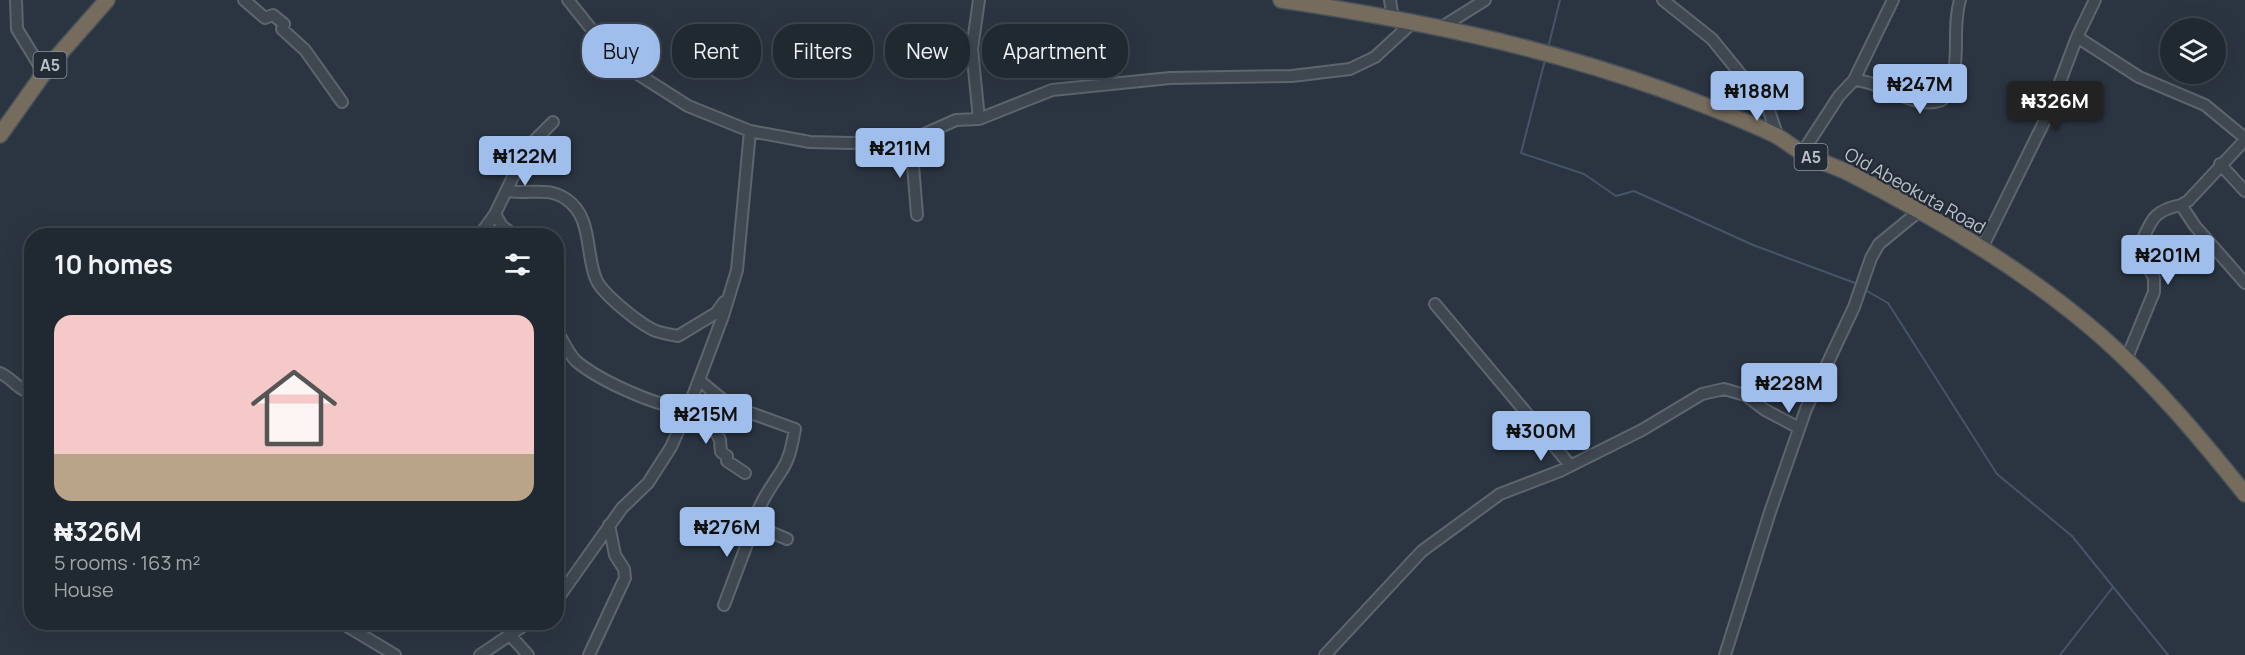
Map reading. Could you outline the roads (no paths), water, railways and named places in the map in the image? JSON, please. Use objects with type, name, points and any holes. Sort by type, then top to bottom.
[{"type":"highway","name":"A5","points":[[0,135],[44,73],[107,0]]},
{"type":"highway","name":"Old Abeokuta Road","points":[[1281,0],[1413,21],[1582,62],[1694,101],[1778,136],[1802,153],[1848,173],[1918,212],[1981,250],[2062,306],[2126,360],[2181,417],[2245,494]]},
{"type":"street","points":[[16,0],[17,29],[44,73]]},
{"type":"street","points":[[244,0],[265,18],[273,15],[284,24],[282,29],[305,50],[342,102]]},
{"type":"street","points":[[568,0],[596,35],[630,69],[688,106],[750,131],[810,142],[911,140],[956,120],[979,119],[1052,90],[1170,78],[1292,76],[1350,69],[1376,57],[1413,21]]},
{"type":"street","points":[[979,0],[972,49],[979,119]]},
{"type":"street","points":[[1390,0],[1393,18]]},
{"type":"street","points":[[1442,27],[1485,0]]},
{"type":"street","points":[[1663,0],[1712,39],[1768,108],[1778,136]]},
{"type":"street","points":[[1802,153],[1839,96],[1854,80],[1893,0]]},
{"type":"street","points":[[1854,80],[1865,81],[1918,100],[1936,102],[1942,100],[1953,79],[1957,50],[1957,12],[1960,0]]},
{"type":"street","points":[[1981,250],[2048,114],[2077,36],[2095,0]]},
{"type":"street","points":[[2077,36],[2139,77],[2205,105],[2245,139],[2188,201],[2164,209],[2153,217],[2139,248],[2154,278],[2154,292],[2126,360]]},
{"type":"street","points":[[485,228],[495,214],[527,148],[553,122]]},
{"type":"street","points":[[564,590],[622,508],[648,483],[671,447],[688,409],[728,297],[741,243],[750,131]]},
{"type":"street","points":[[911,140],[917,215]]},
{"type":"street","points":[[2220,164],[2245,191]]},
{"type":"street","points":[[507,191],[523,194],[548,191],[567,200],[585,222],[597,282],[631,315],[654,330],[678,336],[716,313],[728,297]]},
{"type":"street","points":[[2181,205],[2195,226],[2245,283]]},
{"type":"street","points":[[1725,655],[1799,428],[1854,307],[1875,251],[1892,232],[1918,212]]},
{"type":"street","points":[[495,214],[504,228]]},
{"type":"street","points":[[1435,304],[1570,465]]},
{"type":"street","points":[[564,343],[574,360],[605,381],[656,403],[688,409]]},
{"type":"street","points":[[0,373],[13,380],[24,391]]},
{"type":"street","points":[[699,380],[729,405],[744,413],[795,429],[789,456],[759,506],[756,520],[724,605]]},
{"type":"street","points":[[1325,655],[1422,550],[1500,494],[1570,465],[1642,430],[1702,394],[1724,389],[1745,395],[1765,410],[1799,428]]},
{"type":"street","points":[[711,391],[714,428],[720,440],[721,452],[727,456],[727,461],[745,472]]},
{"type":"street","points":[[756,520],[763,529],[787,539]]},
{"type":"street","points":[[589,655],[625,578],[624,569],[615,555],[609,525]]},
{"type":"street","points":[[353,630],[395,655]]},
{"type":"street","points":[[480,655],[517,630]]},
{"type":"street","points":[[510,635],[528,655]]},
{"type":"waterway","points":[[1549,44],[1560,0]]},
{"type":"waterway","points":[[1545,60],[1521,153],[1584,174],[1616,196],[1634,191],[1753,245],[1855,283]]},
{"type":"waterway","points":[[1867,291],[1888,303],[1997,474],[2072,536],[2168,655]]},
{"type":"waterway","points":[[2060,655],[2113,587]]}]
